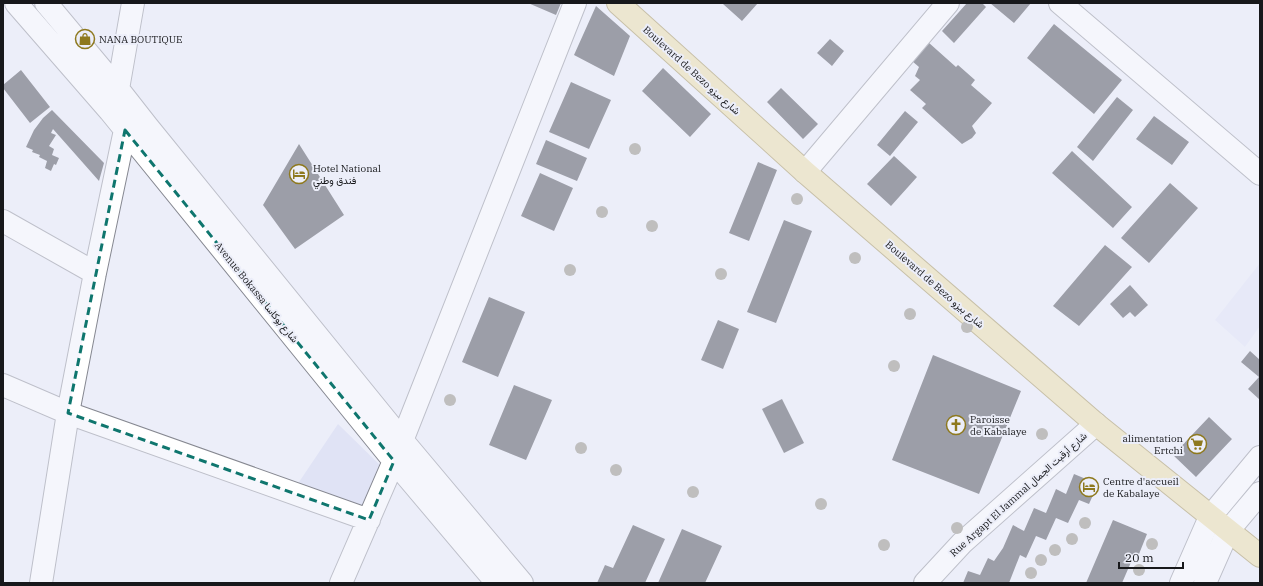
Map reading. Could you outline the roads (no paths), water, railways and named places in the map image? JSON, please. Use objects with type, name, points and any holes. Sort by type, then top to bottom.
[{"type":"main road","name":"Boulevard de Bezo شارع بيزو","points":[[618,3],[805,172],[1096,424],[1260,556]]},
{"type":"street","name":"Avenue Bokassa شارع بوكاسا","points":[[16,3],[125,130],[394,460],[497,583]]},
{"type":"street","name":"Avenue Bokassa شارع بوكاسا","points":[[46,3],[118,89],[402,440],[522,583]]},
{"type":"street","points":[[118,89],[133,3]]},
{"type":"street","points":[[341,583],[394,460],[575,3]]},
{"type":"street","points":[[805,172],[948,3]]},
{"type":"street","points":[[1060,3],[1260,174]]},
{"type":"street","points":[[41,583],[68,413],[125,130]]},
{"type":"street","points":[[3,221],[95,273]]},
{"type":"street","points":[[3,385],[68,413],[369,520]]},
{"type":"street","name":"Rue Argapt El Jammal شارع أرقبت الجمال","points":[[925,583],[962,543],[1096,424]]},
{"type":"street","points":[[1182,583],[1210,517],[1260,457]]},
{"type":"street","points":[[1205,583],[1228,531],[1260,493]]},
{"type":"place","name":"NANA BOUTIQUE","points":[[85,39]]},
{"type":"place","name":"Hotel National فندق وطني","points":[[299,174]]},
{"type":"place","name":"Paroisse de Kabalaye","points":[[956,425]]},
{"type":"place","name":"alimentation Ertchi","points":[[1197,444]]},
{"type":"place","name":"Centre d'accueil de Kabalaye","points":[[1089,487]]}]
